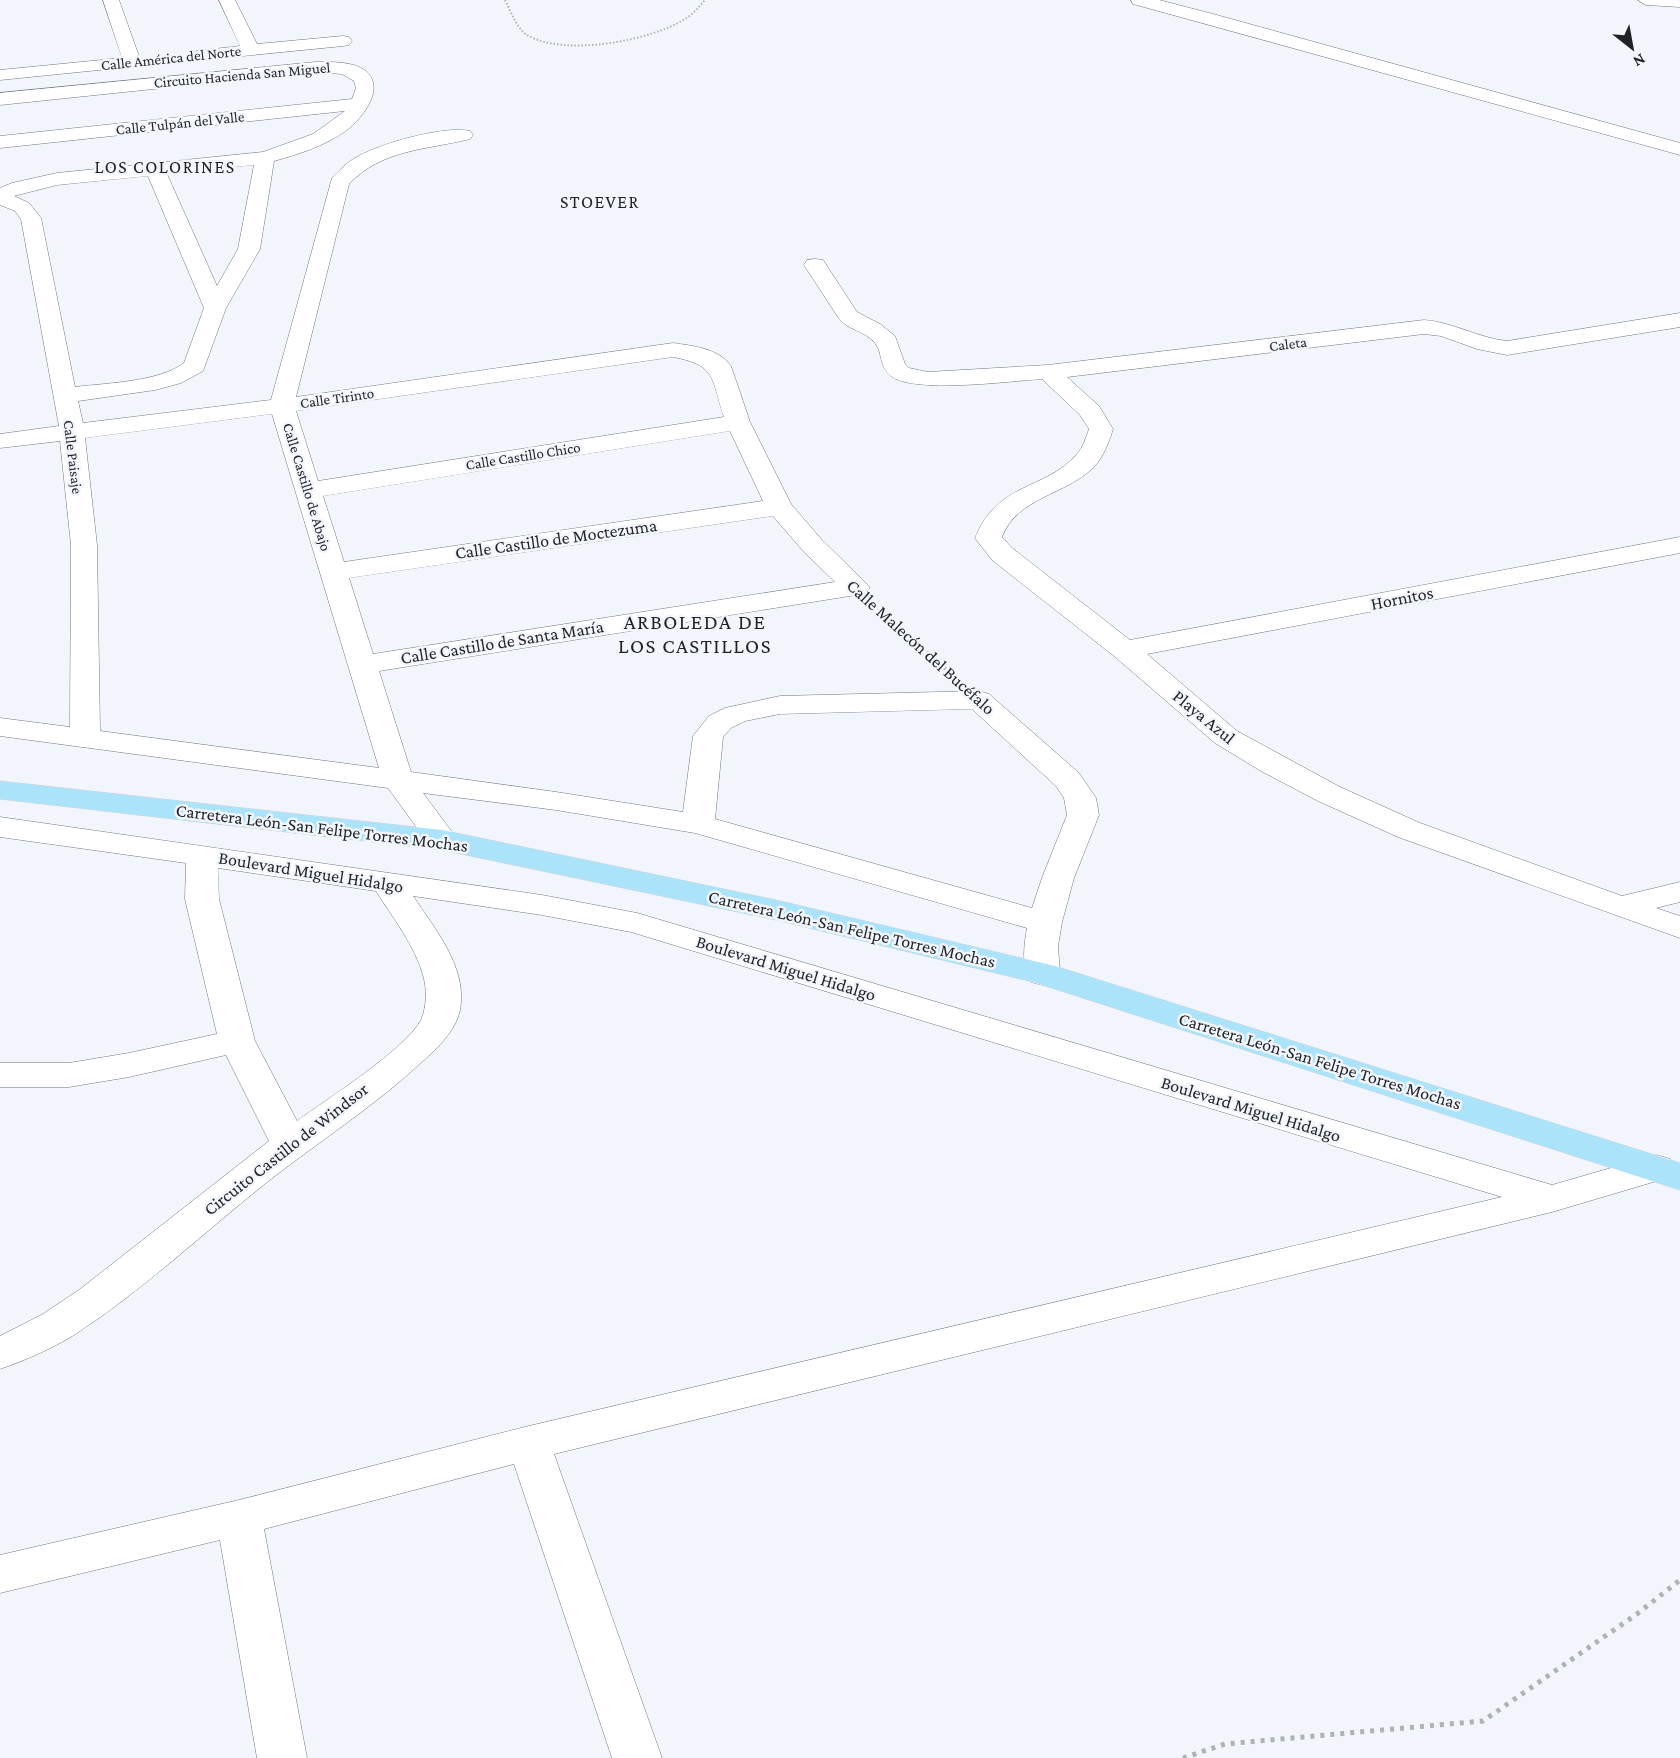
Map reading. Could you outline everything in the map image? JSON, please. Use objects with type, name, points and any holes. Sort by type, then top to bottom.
[{"type":"main road","name":"Carretera León-San Felipe Torres Mochas","points":[[0,790],[442,840],[765,908],[1043,974],[1668,1172]]},
{"type":"street","name":"Calle América del Norte","points":[[2,69],[138,62],[111,0]]},
{"type":"street","points":[[227,0],[251,50]]},
{"type":"street","points":[[1139,0],[1345,54],[1525,108],[1680,149]]},
{"type":"street","points":[[1647,0],[1680,2]]},
{"type":"street","name":"Calle América del Norte","points":[[180,57],[343,41]]},
{"type":"street","name":"Circuito Hacienda San Miguel","points":[[0,99],[316,67],[336,67],[358,73],[364,82],[364,94],[359,104]]},
{"type":"street","points":[[0,196],[19,187],[57,179],[265,158],[287,152],[335,129],[351,117],[359,104]]},
{"type":"street","name":"Calle Tulpán del Valle","points":[[0,142],[359,104]]},
{"type":"street","name":"Calle Castillo de Abajo","points":[[442,840],[398,780],[282,406],[339,182],[355,167],[387,152],[415,143],[463,135]]},
{"type":"street","points":[[64,396],[165,381],[191,371],[195,366],[214,311],[249,249],[265,158]]},
{"type":"street","points":[[155,169],[214,311]]},
{"type":"street","name":"Calle Paisaje","points":[[0,196],[22,207],[31,218],[72,432],[84,545],[85,736]]},
{"type":"street","name":"Caleta","points":[[815,265],[849,317],[872,328],[887,341],[894,366],[901,373],[928,379],[1048,372],[1424,327],[1451,329],[1480,344],[1507,348],[1680,320]]},
{"type":"street","name":"Calle Tirinto","points":[[0,441],[282,406],[674,350]]},
{"type":"street","name":"Calle Malecón del Bucéfalo","points":[[674,350],[702,355],[719,366],[738,422],[779,507],[834,568],[856,587]]},
{"type":"street","name":"Playa Azul","points":[[1048,372],[1090,411],[1101,429],[1095,445],[1083,462],[1003,511],[991,527],[988,538],[1002,554],[1124,650],[1226,737],[1329,794],[1409,830],[1680,928]]},
{"type":"street","name":"Calle Castillo Chico","points":[[309,490],[738,422]]},
{"type":"street","name":"Calle Castillo de Moctezuma","points":[[332,572],[779,507]]},
{"type":"street","name":"Hornitos","points":[[1124,650],[1680,545]]},
{"type":"street","name":"Calle Castillo de Santa María","points":[[362,665],[856,587]]},
{"type":"street","points":[[698,824],[708,736],[720,722],[736,714],[780,705],[980,700]]},
{"type":"street","name":"Calle Malecón del Bucéfalo","points":[[980,700],[1068,780],[1080,798],[1083,815],[1058,878],[1045,922],[1041,946],[1043,974]]},
{"type":"street","points":[[0,727],[85,736],[556,801],[698,824],[1045,922]]},
{"type":"street","name":"Boulevard Miguel Hidalgo","points":[[0,827],[202,855],[388,885],[542,905],[637,923],[1552,1199]]},
{"type":"street","points":[[202,855],[202,899],[237,1041],[290,1145]]},
{"type":"street","name":"Circuito Castillo de Windsor","points":[[0,1353],[51,1328],[102,1294],[404,1058],[428,1036],[441,1013],[445,993],[440,973],[429,948],[388,885]]},
{"type":"street","points":[[1621,906],[1680,892]]},
{"type":"street","points":[[0,1075],[69,1075],[129,1065],[237,1041]]},
{"type":"street","points":[[0,1574],[239,1518],[529,1443],[1668,1172]]},
{"type":"street","points":[[529,1443],[638,1758]]},
{"type":"street","points":[[239,1518],[282,1758]]},
{"type":"path","points":[[505,0],[525,34],[552,45],[585,47],[633,37],[683,21],[705,0]]},
{"type":"path","name":"Calle Malecón del Bucéfalo","points":[[856,587],[980,700]]},
{"type":"path","points":[[1183,1758],[1225,1744],[1483,1721],[1637,1614],[1680,1580]]},
{"type":"district","name":"LOS COLORINES","points":[[165,167]]},
{"type":"district","name":"STOEVER","points":[[600,202]]},
{"type":"district","name":"ARBOLEDA DE LOS CASTILLOS","points":[[695,634]]}]
